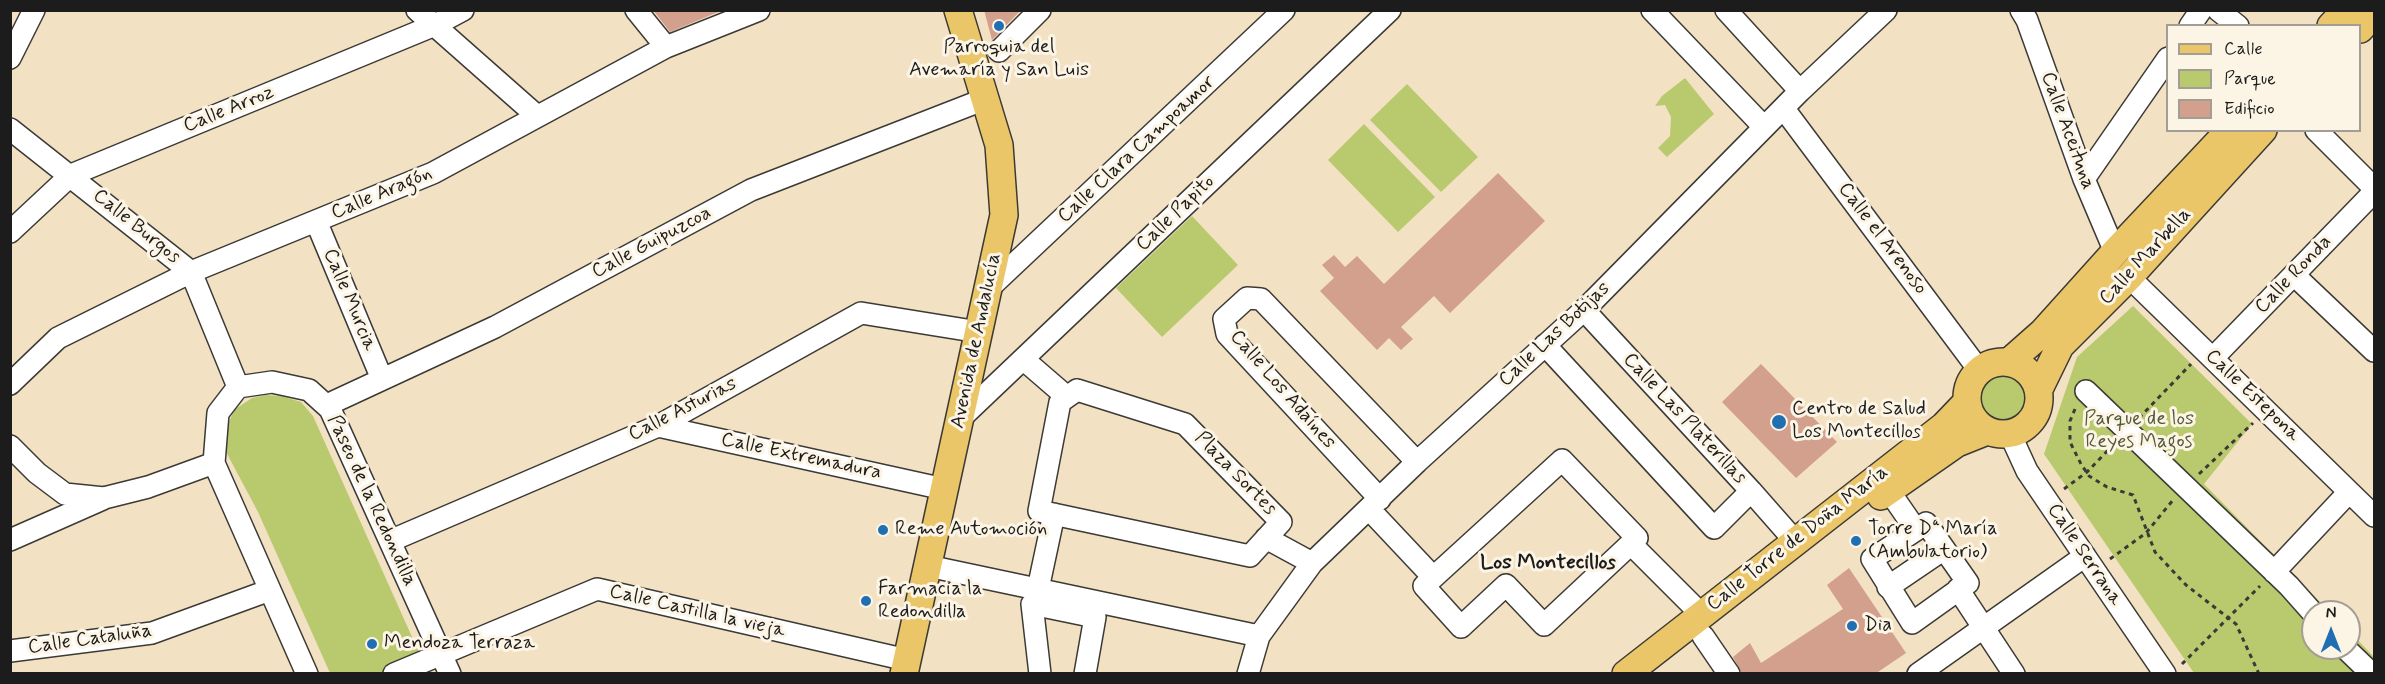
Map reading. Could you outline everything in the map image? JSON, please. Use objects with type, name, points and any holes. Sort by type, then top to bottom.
[{"type":"main road","name":"Avenida de Andalucía","points":[[906,667],[1004,215],[999,145],[958,10]]},
{"type":"main road","points":[[2333,24],[2346,10]]},
{"type":"main road","points":[[2361,28],[2374,13]]},
{"type":"main road","name":"Calle Marbella","points":[[2009,362],[2043,332],[2228,132]]},
{"type":"main road","name":"Calle Marbella","points":[[2039,389],[2060,346],[2129,277],[2261,132]]},
{"type":"main road","points":[[2009,362],[2028,371],[2039,389],[2038,409],[2028,425],[1998,432],[1973,419],[1967,402],[1967,390],[1979,370],[1993,363],[2009,362]]},
{"type":"main road","name":"Calle Torre de Doña María","points":[[1656,674],[1702,625],[1795,541],[1944,426],[1967,402]]},
{"type":"main road","name":"Calle Torre de Doña María","points":[[1626,674],[1702,625],[1957,443],[1998,432]]},
{"type":"street","points":[[10,58],[34,10]]},
{"type":"street","points":[[417,10],[537,116]]},
{"type":"street","name":"Calle Arroz","points":[[10,232],[71,175],[435,25],[463,10]]},
{"type":"street","points":[[636,10],[666,47]]},
{"type":"street","name":"Calle Aragón","points":[[10,384],[58,338],[191,272],[433,173],[666,47],[759,10]]},
{"type":"street","points":[[999,51],[1040,10]]},
{"type":"street","name":"Calle Clara Campoamor","points":[[989,288],[1284,10]]},
{"type":"street","name":"Calle Papito","points":[[962,417],[1390,10]]},
{"type":"street","points":[[1652,10],[1764,127]]},
{"type":"street","points":[[1726,10],[1800,91]]},
{"type":"street","name":"Calle Las Botijas","points":[[1248,674],[1259,636],[1312,563],[1417,462],[1584,310],[1800,91],[1886,10]]},
{"type":"street","points":[[2191,24],[2201,10]]},
{"type":"street","points":[[2218,10],[2236,24]]},
{"type":"street","name":"Calle Aceituna","points":[[2027,14],[2084,179],[2115,252]]},
{"type":"street","points":[[2084,179],[2166,61]]},
{"type":"street","name":"Calle Guipuzcoa","points":[[327,405],[495,327],[751,190],[985,99]]},
{"type":"street","name":"Calle el Arenoso","points":[[1784,109],[1979,370]]},
{"type":"street","name":"Calle Burgos","points":[[10,129],[191,272],[238,387]]},
{"type":"street","points":[[2318,132],[2374,190]]},
{"type":"street","name":"Calle Ronda","points":[[2213,358],[2374,190]]},
{"type":"street","name":"Calle Murcia","points":[[316,221],[382,379]]},
{"type":"street","points":[[2294,275],[2372,344]]},
{"type":"street","name":"Calle Estepona","points":[[2129,277],[2374,516]]},
{"type":"street","name":"Calle Los Adaínes","points":[[1374,504],[1227,334],[1224,319],[1247,298],[1261,299],[1417,462]]},
{"type":"street","name":"Calle Las Platerillas","points":[[1545,345],[1714,528],[1751,491],[1584,310]]},
{"type":"street","name":"Calle Asturias","points":[[390,541],[658,426],[861,313],[979,332]]},
{"type":"street","points":[[1023,359],[1067,397],[1060,402],[1039,511],[1054,514],[1038,589]]},
{"type":"street","name":"Paseo de la Redondilla","points":[[238,387],[272,382],[309,390],[330,409],[450,674]]},
{"type":"street","points":[[238,387],[218,413],[214,462],[307,674]]},
{"type":"street","name":"Plaza Sortes","points":[[1054,514],[1250,556],[1281,522],[1185,424],[1077,390],[1067,397]]},
{"type":"street","points":[[2086,391],[2301,600]]},
{"type":"street","name":"Calle Extremadura","points":[[658,426],[944,489]]},
{"type":"street","name":"Calle Serrana","points":[[1998,432],[2090,563],[2172,670]]},
{"type":"street","points":[[10,446],[37,473],[65,494],[104,498],[148,487],[214,462]]},
{"type":"street","points":[[1562,460],[1637,538],[1544,626],[1506,585],[1461,627],[1424,586],[1433,577],[1562,460]]},
{"type":"street","points":[[1751,491],[1795,541]]},
{"type":"street","points":[[1889,491],[1917,530]]},
{"type":"street","points":[[2274,572],[2349,492]]},
{"type":"street","points":[[10,540],[111,496]]},
{"type":"street","points":[[1374,504],[1433,577]]},
{"type":"street","points":[[1926,523],[1968,583],[1912,623],[1872,559],[1917,530],[1926,523]]},
{"type":"street","name":"Plaza Sortes","points":[[1266,538],[1312,563]]},
{"type":"street","points":[[1631,543],[1702,625],[1729,674]]},
{"type":"street","points":[[1888,587],[1944,549]]},
{"type":"street","points":[[1918,674],[1983,627],[2090,563]]},
{"type":"street","points":[[928,566],[1038,589],[1095,617],[1085,674]]},
{"type":"street","name":"Calle Castilla la vieja","points":[[394,674],[597,589],[906,667]]},
{"type":"street","name":"Calle Cataluña","points":[[10,651],[152,633],[270,590]]},
{"type":"street","points":[[1958,590],[2014,674]]},
{"type":"street","points":[[1040,674],[1032,604],[1070,604],[1259,636]]},
{"type":"street","points":[[2358,660],[2372,674]]},
{"type":"path","points":[[2086,391],[2081,396],[2070,421],[2070,442],[2081,464],[2089,476],[2107,487],[2133,495],[2155,552],[2186,585],[2236,624],[2259,674]]},
{"type":"path","points":[[2090,563],[2146,533],[2185,486],[2267,411]]},
{"type":"path","points":[[2172,670],[2274,572]]},
{"type":"green space","points":[[1685,78],[1714,114],[1667,157],[1658,148],[1670,136],[1671,117],[1665,105],[1655,106],[1662,96]]},
{"type":"green space","points":[[1407,84],[1478,157],[1441,192],[1370,120]]},
{"type":"green space","points":[[1364,124],[1435,197],[1398,232],[1328,160]]},
{"type":"green space","points":[[1192,216],[1238,265],[1162,337],[1116,288]]},
{"type":"green space","name":"Parque de los Reyes Magos","points":[[2133,306],[2252,424],[2204,484],[2318,600],[2301,600],[2301,660],[2361,660],[2361,643],[2374,657],[2374,673],[2194,673],[2044,454],[2077,357]]},
{"type":"green space","points":[[2003,374],[2013,376],[2021,382],[2027,390],[2029,400],[2027,410],[2021,418],[2013,424],[2003,426],[1993,424],[1985,418],[1979,410],[1977,400],[1979,390],[1985,382],[1993,376]]},
{"type":"green space","points":[[266,395],[281,396],[301,402],[313,416],[417,648],[431,673],[330,673],[258,512],[225,450],[227,427],[234,410],[252,398]]},
{"type":"building","points":[[653,10],[723,10],[670,32]]},
{"type":"building","name":"Parroquia del Avemaría y San Luis","points":[[984,10],[1021,10],[992,40]]},
{"type":"building","points":[[1498,173],[1545,221],[1450,313],[1434,296],[1401,327],[1413,339],[1401,350],[1389,338],[1377,350],[1320,291],[1334,278],[1322,265],[1334,255],[1345,267],[1357,256],[1384,284]]},
{"type":"building","name":"Centro de Salud Los Montecillos","points":[[1761,364],[1837,442],[1796,478],[1722,402]]},
{"type":"building","name":"Dia","points":[[1849,568],[1906,653],[1875,674],[1742,674],[1733,657],[1750,643],[1761,663],[1843,609],[1827,585]]},
{"type":"place","name":"Parroquia del Avemaría y San Luis","points":[[999,26]]},
{"type":"place","name":"Centro de Salud Los Montecillos","points":[[1779,422]]},
{"type":"place","name":"Reme Automoción","points":[[883,530]]},
{"type":"place","name":"Torre Dª María (Ambulatorio)","points":[[1856,541]]},
{"type":"place","name":"Farmacia la Redondilla","points":[[866,601]]},
{"type":"place","name":"Dia","points":[[1852,626]]},
{"type":"place","name":"Mendoza Terraza","points":[[372,644]]},
{"type":"district","name":"Los Montecillos","points":[[1548,564]]}]
